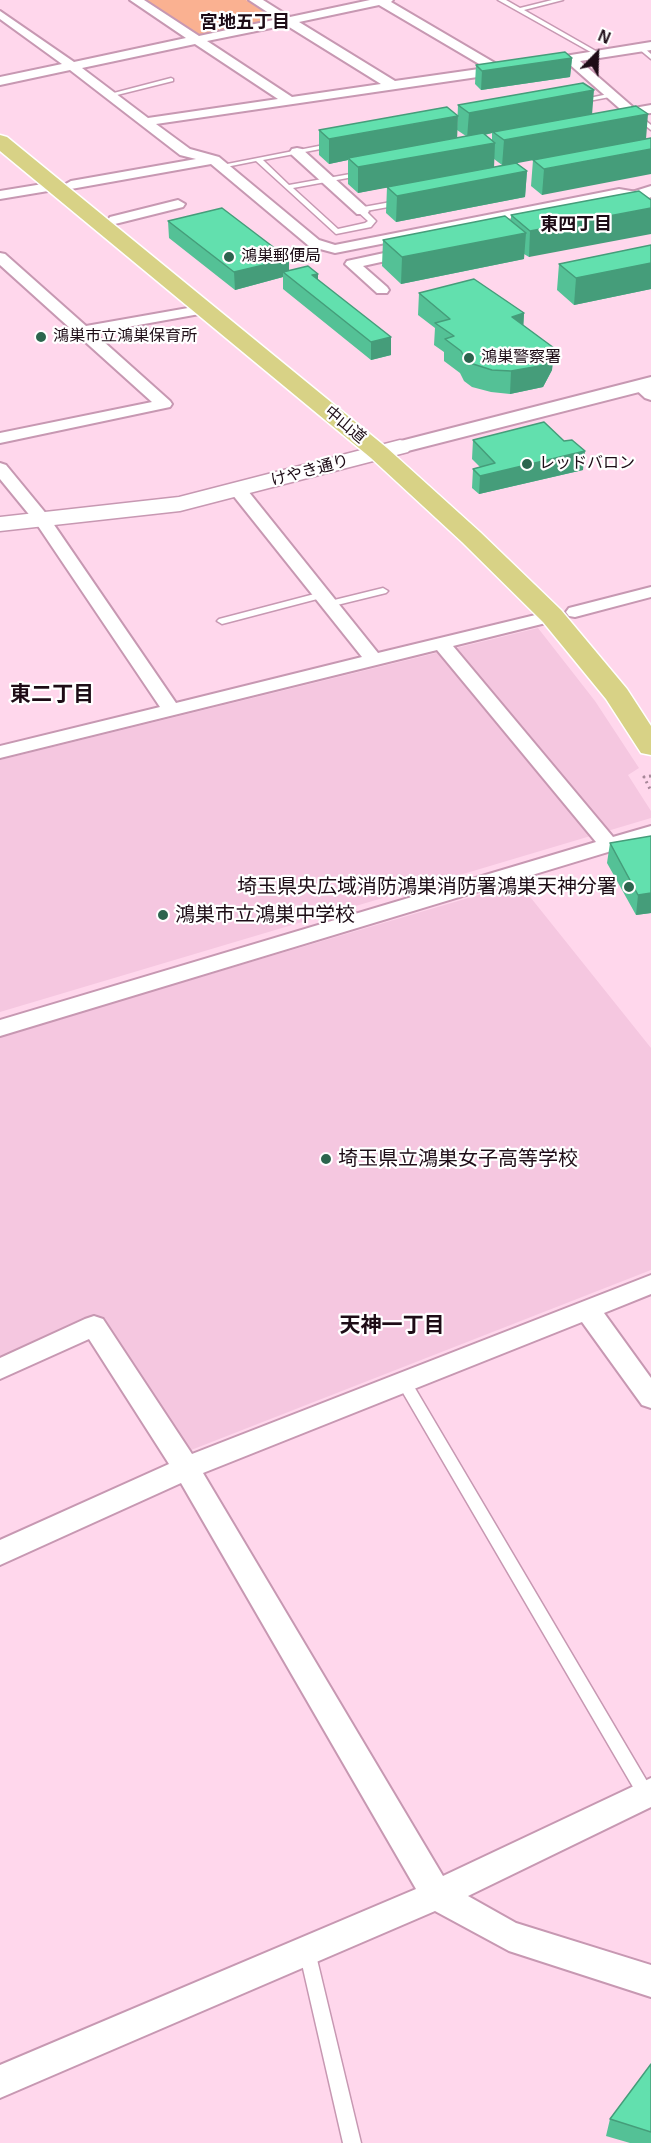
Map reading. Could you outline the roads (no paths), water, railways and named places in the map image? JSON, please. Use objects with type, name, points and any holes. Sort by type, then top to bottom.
[{"type":"highway","name":"中山道","points":[[0,124],[63,186],[205,309],[390,450]]},
{"type":"highway","name":"中山道","points":[[0,141],[115,220],[390,450],[471,537],[564,614],[626,672],[651,710]]},
{"type":"highway","name":"中山道","points":[[564,614],[651,747]]},
{"type":"main road","name":"けやき通り","points":[[0,524],[180,504],[390,450]]},
{"type":"street","points":[[136,0],[290,100]]},
{"type":"street","points":[[255,0],[392,86]]},
{"type":"street","points":[[0,81],[382,0],[498,70]]},
{"type":"street","points":[[0,14],[185,152],[218,163],[314,243],[335,249],[619,193],[645,193]]},
{"type":"street","points":[[144,122],[598,54],[648,50]]},
{"type":"street","points":[[570,58],[613,95],[632,118],[651,109]]},
{"type":"street","points":[[297,152],[362,211]]},
{"type":"street","points":[[0,195],[218,163]]},
{"type":"street","points":[[645,193],[636,199],[651,210]]},
{"type":"street","points":[[115,220],[178,204]]},
{"type":"street","points":[[474,222],[488,234]]},
{"type":"street","points":[[382,290],[352,264],[423,249]]},
{"type":"street","points":[[0,438],[164,404],[4,265]]},
{"type":"street","points":[[82,331],[205,309]]},
{"type":"street","name":"けやき通り","points":[[390,450],[647,388]]},
{"type":"street","points":[[0,468],[42,520],[171,710]]},
{"type":"street","points":[[238,490],[374,660]]},
{"type":"street","points":[[0,752],[651,592]]},
{"type":"street","points":[[441,643],[608,844]]},
{"type":"street","points":[[0,1028],[651,832]]},
{"type":"street","points":[[0,1553],[186,1468],[651,1284]]},
{"type":"street","points":[[587,1309],[651,1398]]},
{"type":"street","points":[[0,1369],[94,1326],[186,1468],[437,1895],[508,1936],[651,1981]]},
{"type":"street","points":[[0,2082],[437,1895],[649,1793]]},
{"type":"lane","points":[[501,0],[598,54]]},
{"type":"lane","points":[[518,9],[560,0]]},
{"type":"lane","points":[[110,95],[171,80]]},
{"type":"lane","points":[[565,103],[613,95]]},
{"type":"lane","points":[[632,118],[651,128]]},
{"type":"lane","points":[[632,118],[643,122]]},
{"type":"lane","points":[[218,163],[258,159],[348,142]]},
{"type":"lane","points":[[258,159],[336,232],[368,225],[372,221],[362,211]]},
{"type":"lane","points":[[288,187],[374,172]]},
{"type":"lane","points":[[362,211],[411,201]]},
{"type":"lane","points":[[222,621],[325,599],[382,591]]},
{"type":"lane","points":[[404,1382],[649,1793]]},
{"type":"lane","points":[[307,1951],[352,2143]]},
{"type":"place","name":"鴻巣郵便局","points":[[229,257]]},
{"type":"place","name":"鴻巣市立鴻巣保育所","points":[[41,337]]},
{"type":"place","name":"鴻巣警察署","points":[[469,358]]},
{"type":"place","name":"レッドバロン","points":[[527,464]]},
{"type":"place","name":"埼玉県央広域消防鴻巣消防署鴻巣天神分署","points":[[629,887]]},
{"type":"place","name":"鴻巣市立鴻巣中学校","points":[[163,915]]},
{"type":"place","name":"埼玉県立鴻巣女子高等学校","points":[[326,1159]]},
{"type":"district","name":"宮地五丁目","points":[[245,23]]},
{"type":"district","name":"東四丁目","points":[[576,225]]},
{"type":"district","name":"東二丁目","points":[[52,695]]},
{"type":"district","name":"天神一丁目","points":[[392,1326]]}]
